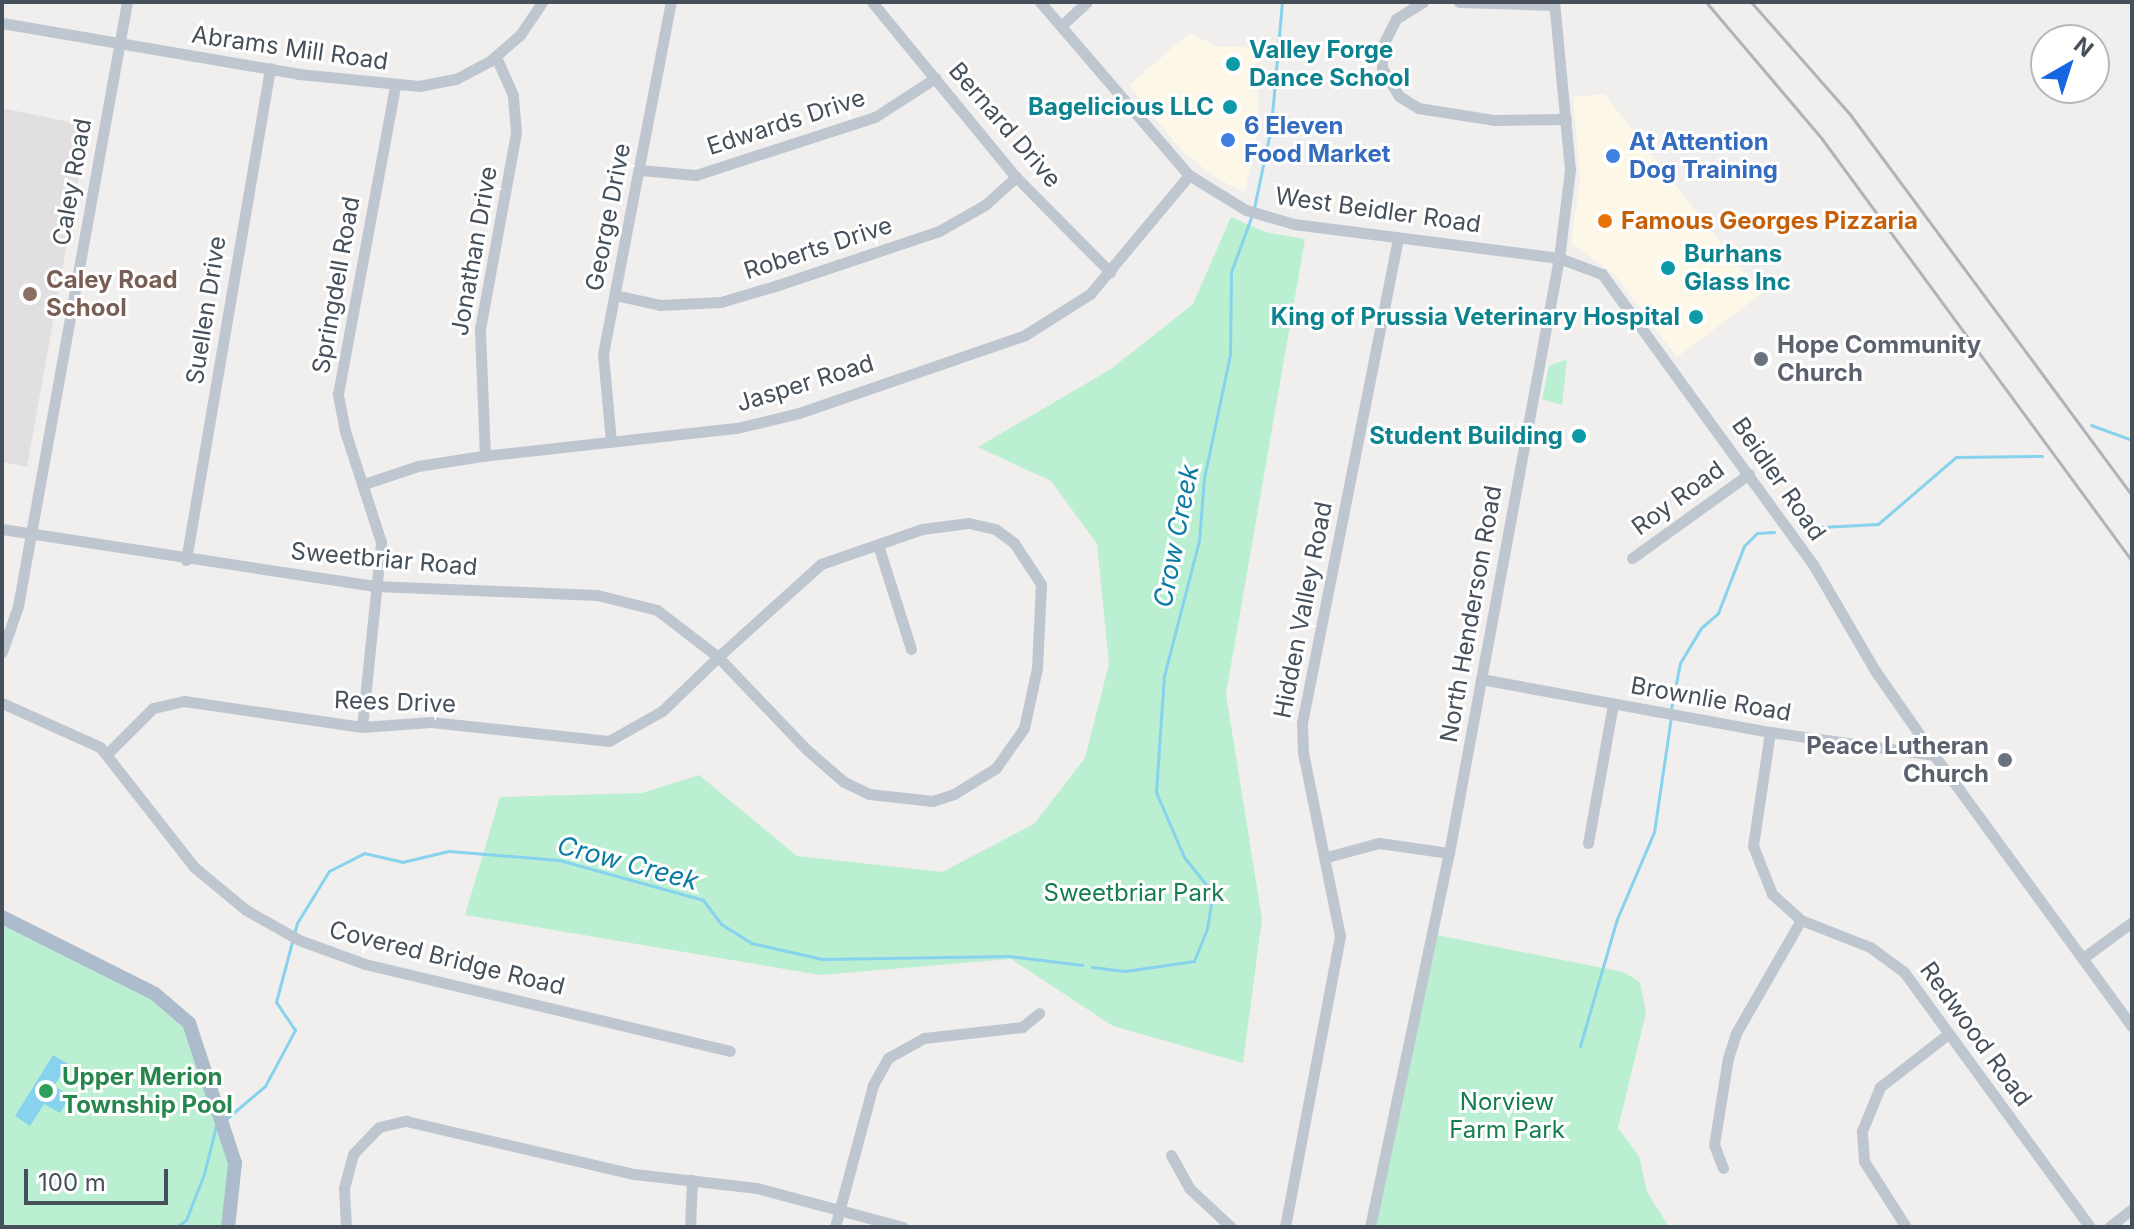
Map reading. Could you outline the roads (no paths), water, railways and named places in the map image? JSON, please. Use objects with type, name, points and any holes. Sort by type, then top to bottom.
[{"type":"main road","points":[[2,917],[176,1008],[197,1038],[226,1130],[235,1174],[228,1227]]},
{"type":"street","name":"Caley Road","points":[[2,652],[14,621],[31,535],[127,2]]},
{"type":"street","name":"Abrams Mill Road","points":[[2,23],[120,45],[395,86],[456,79],[496,57],[520,35],[542,2]]},
{"type":"street","name":"George Drive","points":[[611,442],[603,354],[671,2]]},
{"type":"street","name":"Bernard Drive","points":[[872,2],[1016,177],[1110,272]]},
{"type":"street","name":"West Beidler Road","points":[[1040,2],[1189,175],[1246,210],[1398,237],[1559,258]]},
{"type":"street","points":[[1061,26],[1087,2]]},
{"type":"street","points":[[1423,2],[1396,19],[1382,47],[1382,68],[1399,96],[1418,108],[1496,120],[1566,119]]},
{"type":"street","points":[[1459,2],[1554,3]]},
{"type":"street","name":"North Henderson Road","points":[[1370,1227],[1449,853],[1559,258],[1570,170],[1554,3]]},
{"type":"street","name":"Jonathan Drive","points":[[485,456],[480,329],[516,132],[513,95],[496,57]]},
{"type":"street","name":"Suellen Drive","points":[[186,560],[270,68]]},
{"type":"street","name":"Edwards Drive","points":[[640,170],[696,175],[875,117],[896,108],[935,78]]},
{"type":"street","name":"Springdell Road","points":[[362,727],[381,542],[345,431],[338,394],[395,86]]},
{"type":"street","name":"Jasper Road","points":[[364,484],[418,466],[737,428],[799,413],[1025,335],[1068,312],[1110,272],[1189,175]]},
{"type":"street","name":"Roberts Drive","points":[[615,295],[660,305],[721,302],[939,231],[985,205],[1016,177]]},
{"type":"street","name":"Hidden Valley Road","points":[[1285,1227],[1339,946],[1340,918],[1303,752],[1302,723],[1398,237]]},
{"type":"street","name":"Beidler Road","points":[[1559,258],[1586,266],[1614,286],[1749,474],[1934,755]]},
{"type":"street","name":"Roy Road","points":[[1632,558],[1749,474]]},
{"type":"street","name":"Sweetbriar Road","points":[[2,529],[186,560],[375,586],[616,598],[657,610],[718,657],[807,750],[844,782],[869,794],[933,801],[993,771],[1013,748],[1033,696],[1044,602],[1041,584],[1014,543],[995,529],[969,523],[922,529],[878,545]]},
{"type":"street","points":[[878,545],[911,649]]},
{"type":"street","name":"Rees Drive","points":[[107,754],[143,715],[173,702],[362,727],[431,722],[609,741],[662,711],[800,578],[822,563],[878,545]]},
{"type":"street","name":"Brownlie Road","points":[[1481,679],[1770,732],[1934,755]]},
{"type":"street","name":"Covered Bridge Road","points":[[2,703],[82,735],[107,754],[189,862],[232,900],[296,939],[365,964],[730,1051]]},
{"type":"street","points":[[1588,843],[1613,704]]},
{"type":"street","name":"Redwood Road","points":[[1770,732],[1753,846],[1772,894],[1801,920],[1887,956],[2090,1227]]},
{"type":"street","points":[[1934,755],[2132,1027]]},
{"type":"street","points":[[1327,857],[1379,843],[1449,853]]},
{"type":"street","points":[[1723,1168],[1714,1145],[1728,1058],[1736,1033],[1801,920]]},
{"type":"street","points":[[2083,958],[2132,922]]},
{"type":"street","points":[[835,1227],[873,1085],[888,1058],[924,1038],[1022,1027],[1039,1013]]},
{"type":"street","points":[[1906,1227],[1864,1161],[1862,1131],[1880,1087],[1948,1034]]},
{"type":"street","points":[[346,1227],[344,1188],[353,1154],[372,1132],[397,1122],[634,1174],[757,1188],[903,1227]]},
{"type":"street","points":[[1171,1155],[1189,1188],[1211,1213],[1231,1227]]},
{"type":"street","points":[[690,1227],[692,1180]]},
{"type":"street","points":[[2109,1227],[2132,1209]]},
{"type":"water","name":"Upper Merion Township Pool","points":[[53,1055],[68,1064],[54,1086],[70,1096],[60,1113],[44,1104],[30,1126],[15,1116]]},
{"type":"waterway","name":"Crow Creek","points":[[1254,208],[1271,127],[1282,2]]},
{"type":"waterway","name":"Crow Creek","points":[[1092,967],[1125,971],[1194,961],[1207,929],[1213,893],[1184,857],[1156,792],[1164,676],[1199,541],[1204,478],[1230,355],[1231,272],[1252,215]]},
{"type":"waterway","points":[[2091,425],[2132,440]]},
{"type":"waterway","points":[[1802,528],[1878,524],[1956,457],[2042,456]]},
{"type":"waterway","points":[[1671,709],[1680,663],[1701,628],[1718,613],[1744,546],[1757,533],[1774,532]]},
{"type":"waterway","points":[[1580,1046],[1617,919],[1654,832],[1671,717]]},
{"type":"waterway","name":"Crow Creek","points":[[226,1119],[265,1086],[295,1030],[276,1002],[297,923],[329,871],[364,853],[402,862],[449,851],[559,860],[703,900],[721,924],[751,943],[822,959],[1009,956],[1082,965]]},
{"type":"waterway","name":"Crow Creek","points":[[176,1227],[186,1220],[204,1174],[216,1126]]},
{"type":"railway","points":[[1706,2],[1822,139],[2132,561]]},
{"type":"railway","points":[[1751,2],[1849,113],[2132,496]]},
{"type":"place","name":"Valley Forge Dance School","points":[[1233,64]]},
{"type":"place","name":"Bagelicious LLC","points":[[1230,107]]},
{"type":"place","name":"6 Eleven Food Market","points":[[1228,140]]},
{"type":"place","name":"At Attention Dog Training","points":[[1613,156]]},
{"type":"place","name":"Famous Georges Pizzaria","points":[[1605,221]]},
{"type":"place","name":"Burhans Glass Inc","points":[[1668,268]]},
{"type":"place","name":"Caley Road School","points":[[30,294]]},
{"type":"place","name":"King of Prussia Veterinary Hospital","points":[[1696,317]]},
{"type":"place","name":"Hope Community Church","points":[[1761,359]]},
{"type":"place","name":"Student Building","points":[[1579,436]]},
{"type":"place","name":"Peace Lutheran Church","points":[[2005,760]]},
{"type":"place","name":"Upper Merion Township Pool","points":[[46,1091]]},
{"type":"park label","name":"Sweetbriar Park","points":[[1134,893]]},
{"type":"park label","name":"Norview Farm Park","points":[[1507,1116]]}]
